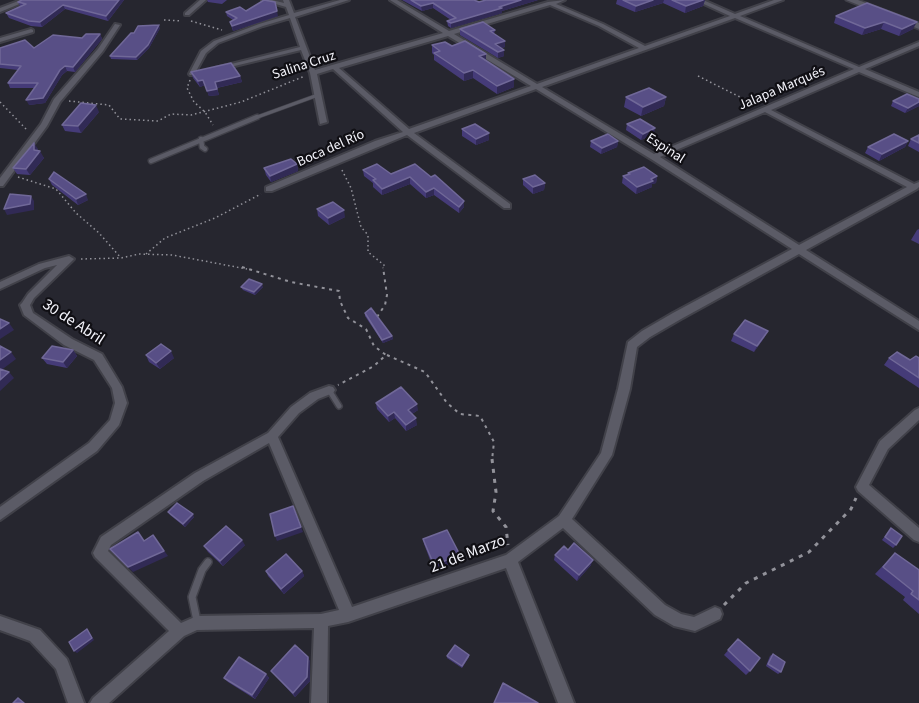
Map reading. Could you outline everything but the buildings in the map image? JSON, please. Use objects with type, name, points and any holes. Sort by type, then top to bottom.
[{"type":"main road","points":[[850,0],[919,26]]},
{"type":"street","points":[[0,10],[26,0]]},
{"type":"street","points":[[187,14],[203,0]]},
{"type":"street","points":[[265,0],[288,3],[302,48],[313,73],[323,122]]},
{"type":"street","points":[[203,72],[192,74],[203,52],[216,42],[292,15],[346,0]]},
{"type":"street","name":"Espinal","points":[[393,0],[654,157],[919,327]]},
{"type":"street","name":"Salina Cruz","points":[[313,73],[450,34],[548,2],[562,0]]},
{"type":"street","points":[[698,0],[919,95]]},
{"type":"street","name":"Boca del Río","points":[[268,189],[302,177],[335,160],[780,0]]},
{"type":"street","points":[[548,2],[601,25],[644,48]]},
{"type":"street","points":[[0,184],[57,100],[101,50],[117,25]]},
{"type":"street","points":[[0,40],[31,31]]},
{"type":"street","name":"Jalapa Marqués","points":[[654,157],[919,44]]},
{"type":"street","points":[[214,69],[302,48]]},
{"type":"street","points":[[335,68],[410,133],[507,206]]},
{"type":"street","points":[[766,110],[916,185]]},
{"type":"street","name":"21 de Marzo","points":[[98,703],[179,632],[197,623],[321,621],[348,615],[510,560],[564,520],[606,455],[624,389],[632,345],[646,333],[916,185]]},
{"type":"street","points":[[0,286],[42,266],[69,260]]},
{"type":"street","name":"30 de Abril","points":[[0,514],[93,447],[115,422],[121,403],[117,387],[98,357],[68,342],[29,315],[26,305],[32,296],[69,260]]},
{"type":"street","points":[[179,632],[100,553],[106,541],[199,477],[272,435],[295,410],[314,396],[329,390]]},
{"type":"street","points":[[919,413],[884,445],[862,487],[919,536]]},
{"type":"street","points":[[272,435],[348,615]]},
{"type":"street","points":[[564,520],[660,610],[679,621],[695,624],[715,614]]},
{"type":"street","points":[[510,560],[566,703]]},
{"type":"street","points":[[319,703],[321,621]]},
{"type":"street","points":[[0,622],[35,636],[42,642],[62,664],[76,703]]},
{"type":"lane","points":[[151,161],[224,129],[318,95]]},
{"type":"lane","points":[[201,139],[204,149]]},
{"type":"lane","points":[[329,390],[339,406]]},
{"type":"lane","points":[[197,623],[192,597],[202,570],[208,562]]},
{"type":"path","points":[[164,20],[201,23],[231,35]]},
{"type":"path","name":"Salina Cruz","points":[[57,100],[85,100],[109,105],[120,119],[158,121],[171,114],[191,115],[241,102],[313,73]]},
{"type":"path","points":[[698,76],[766,110]]},
{"type":"path","points":[[187,88],[194,102],[205,112],[212,125],[224,129]]},
{"type":"path","points":[[0,102],[27,130],[29,143]]},
{"type":"path","points":[[0,108],[3,105]]},
{"type":"path","points":[[335,160],[351,188],[361,227],[368,235],[368,252],[384,265],[382,270],[387,295],[385,305],[375,321]]},
{"type":"path","points":[[6,175],[38,181],[56,189],[76,213],[99,233],[121,258]]},
{"type":"path","points":[[146,255],[165,238],[215,218],[268,189]]},
{"type":"path","points":[[69,260],[172,255],[234,264],[291,282],[339,291],[340,301],[348,318],[366,329],[374,346],[386,355],[425,372],[447,403],[460,414],[480,416],[494,442],[492,462],[496,492],[493,511],[506,526],[510,560]]},
{"type":"path","points":[[329,390],[374,366],[386,355]]},
{"type":"path","points":[[715,614],[746,583],[809,552],[851,509],[862,487]]}]
